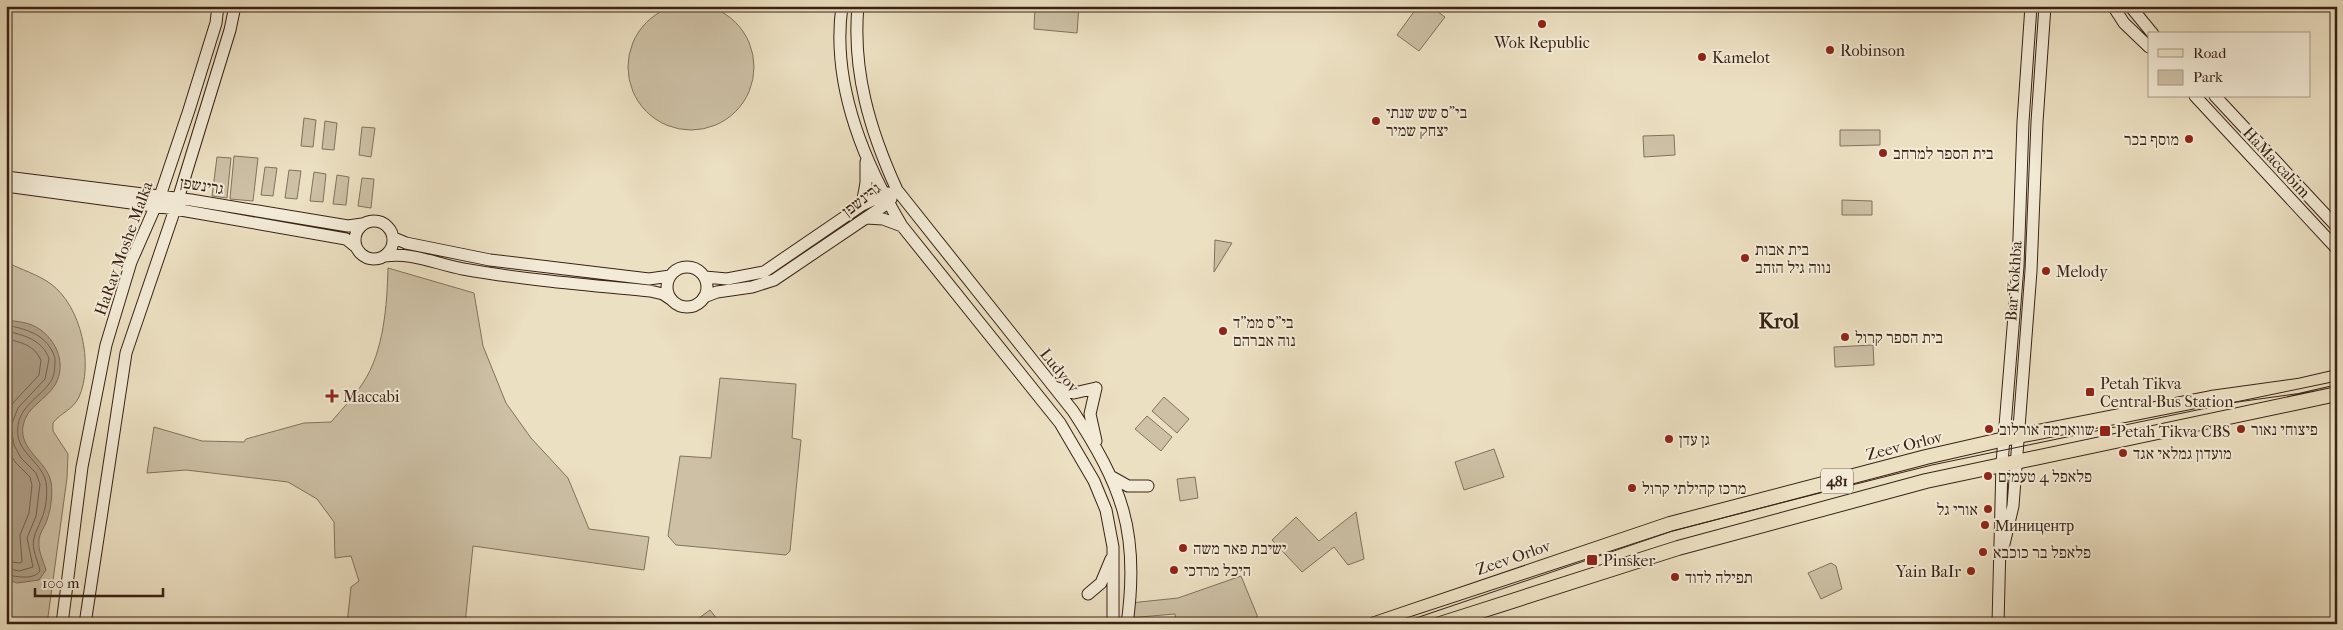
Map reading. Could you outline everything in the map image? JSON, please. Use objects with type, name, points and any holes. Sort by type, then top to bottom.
[{"type":"main road","name":"Zeev Orlov","points":[[1383,622],[1670,524],[1926,457],[2018,436],[2211,398],[2298,386],[2337,377]]},
{"type":"main road","name":"481","points":[[1440,624],[1678,548],[1926,481],[2002,463],[2337,394]]},
{"type":"street","name":"HaRav Moshe Malka","points":[[62,624],[82,467],[106,346],[131,262],[158,201],[166,177],[216,22],[218,6]]},
{"type":"street","points":[[85,624],[126,353],[168,230],[230,30],[235,6]]},
{"type":"street","name":"Ludyov","points":[[842,6],[841,52],[845,89],[856,133],[885,198],[902,226],[1060,423],[1094,482],[1106,510],[1113,548],[1113,624]]},
{"type":"street","name":"Ludyov","points":[[858,6],[856,40],[862,91],[882,156],[897,190],[1050,385],[1073,411],[1098,450],[1112,477],[1123,504],[1130,540],[1130,600],[1127,624]]},
{"type":"street","name":"Bar Kokhba","points":[[1998,624],[2002,463],[2018,266],[2023,122],[2031,6]]},
{"type":"street","name":"Bar Kokhba","points":[[2000,555],[2013,506],[2031,271],[2037,114],[2046,6]]},
{"type":"street","points":[[2105,6],[2148,47]]},
{"type":"street","points":[[2113,6],[2124,23]]},
{"type":"street","points":[[2130,6],[2151,32]]},
{"type":"street","name":"HaMaccabim","points":[[2197,98],[2337,249]]},
{"type":"street","name":"HaMaccabim","points":[[2217,98],[2337,226]]},
{"type":"street","points":[[862,206],[866,183],[866,155]]},
{"type":"street","name":"גרינשפן","points":[[6,177],[140,199]]},
{"type":"street","points":[[148,224],[147,213],[140,199],[166,177]]},
{"type":"street","points":[[184,178],[188,189],[199,201]]},
{"type":"street","name":"גרינשפן","points":[[6,186],[176,203],[199,201],[348,226],[362,224]]},
{"type":"street","name":"גרינשפן","points":[[704,297],[717,292],[752,287],[774,280],[866,218],[885,198],[897,190]]},
{"type":"street","name":"גרינשפן","points":[[705,277],[727,279],[764,272],[862,206],[885,198]]},
{"type":"street","name":"גרינשפן","points":[[176,203],[197,213],[346,239],[356,247]]},
{"type":"street","points":[[168,230],[187,215],[197,213]]},
{"type":"street","points":[[866,218],[883,219],[902,226]]},
{"type":"street","points":[[375,220],[387,225],[394,238],[406,243],[490,260],[649,279],[670,276],[679,269],[692,267],[705,277],[707,291],[704,297],[693,306],[686,307],[663,294],[650,291],[487,273],[461,269],[401,254],[373,259],[365,257],[356,247],[357,231],[362,224],[375,220]]},
{"type":"street","points":[[385,256],[392,248],[394,238]]},
{"type":"street","points":[[670,276],[667,288],[672,300]]},
{"type":"street","points":[[1050,385],[1066,392],[1074,393],[1096,388],[1090,414],[1098,450]]},
{"type":"street","points":[[1112,477],[1128,486],[1148,486]]},
{"type":"street","points":[[1088,594],[1106,574],[1113,548]]},
{"type":"green space","points":[[691,4],[715,9],[726,14],[736,22],[744,32],[749,43],[754,67],[749,91],[744,102],[736,112],[726,120],[715,125],[691,130],[667,125],[656,120],[646,112],[638,102],[633,91],[628,67],[633,43],[638,32],[646,22],[656,14],[667,9]]},
{"type":"green space","points":[[1035,6],[1079,6],[1077,33],[1034,29]]},
{"type":"green space","points":[[1418,6],[1430,6],[1445,17],[1419,51],[1397,35]]},
{"type":"green space","points":[[304,118],[316,120],[313,147],[301,146]]},
{"type":"green space","points":[[325,121],[337,123],[334,150],[322,149]]},
{"type":"green space","points":[[362,127],[375,128],[371,157],[359,155]]},
{"type":"green space","points":[[1840,130],[1880,130],[1880,145],[1840,146]]},
{"type":"green space","points":[[1674,135],[1675,155],[1644,157],[1643,136]]},
{"type":"green space","points":[[234,156],[258,158],[253,201],[230,199]]},
{"type":"green space","points":[[217,157],[231,158],[227,198],[212,196]]},
{"type":"green space","points":[[265,167],[277,168],[273,196],[261,195]]},
{"type":"green space","points":[[289,170],[301,171],[297,199],[285,198]]},
{"type":"green space","points":[[314,172],[326,174],[323,202],[310,201]]},
{"type":"green space","points":[[337,175],[349,177],[346,205],[333,204]]},
{"type":"green space","points":[[362,178],[374,179],[371,208],[358,206]]},
{"type":"green space","points":[[1842,200],[1872,201],[1872,215],[1842,215]]},
{"type":"green space","points":[[1215,240],[1232,243],[1214,272]]},
{"type":"green space","points":[[6,262],[46,281],[61,294],[70,306],[77,321],[85,353],[83,384],[79,397],[53,423],[53,431],[68,454],[67,478],[47,624],[6,624]]},
{"type":"green space","points":[[388,268],[474,293],[483,346],[506,403],[531,438],[568,478],[589,529],[649,537],[644,570],[473,546],[465,624],[347,624],[351,587],[359,581],[351,556],[335,558],[334,522],[317,499],[288,482],[186,470],[147,473],[154,427],[202,441],[244,442],[246,439],[304,423],[331,422],[363,383],[376,357],[383,327]]},
{"type":"green space","points":[[1873,345],[1874,365],[1835,367],[1834,347]]},
{"type":"green space","points":[[720,378],[796,384],[792,438],[801,440],[790,551],[786,555],[676,545],[668,536],[680,456],[711,458]]},
{"type":"green space","points":[[1164,397],[1189,419],[1177,433],[1152,411]]},
{"type":"green space","points":[[1147,416],[1172,437],[1161,451],[1135,429]]},
{"type":"green space","points":[[1494,449],[1504,477],[1464,490],[1455,462]]},
{"type":"green space","points":[[1195,477],[1198,498],[1180,501],[1177,479]]},
{"type":"green space","points":[[1356,512],[1364,559],[1348,565],[1334,547],[1302,572],[1272,540],[1296,517],[1319,541]]},
{"type":"green space","points":[[1831,563],[1836,566],[1842,589],[1821,599],[1808,573]]},
{"type":"green space","points":[[1241,576],[1257,615],[1257,624],[1176,624],[1175,614],[1128,618],[1130,603],[1178,598]]},
{"type":"green space","points":[[710,610],[721,624],[691,624]]},
{"type":"water","points":[[6,320],[23,322],[40,330],[53,343],[60,359],[59,377],[55,385],[28,414],[23,426],[25,442],[44,468],[51,482],[50,511],[39,541],[40,552],[46,570],[39,580],[17,583],[6,579]]},
{"type":"tram line","points":[[1388,624],[1672,531],[1812,495],[1932,465],[2337,381]]},
{"type":"place","name":"Wok Republic","points":[[1542,24]]},
{"type":"place","name":"Robinson","points":[[1830,50]]},
{"type":"place","name":"Kamelot","points":[[1702,57]]},
{"type":"place","name":"בי\"ס שש שנתי יצחק שמיר","points":[[1376,121]]},
{"type":"place","name":"מוסף בכר","points":[[2189,139]]},
{"type":"place","name":"בית הספר למרחב","points":[[1883,153]]},
{"type":"place","name":"בית אבות נווה גיל הזהב","points":[[1745,258]]},
{"type":"place","name":"Melody","points":[[2046,271]]},
{"type":"place","name":"בי\"ס ממ\"ד נוה אברהם","points":[[1223,331]]},
{"type":"place","name":"בית הספר קרול","points":[[1845,337]]},
{"type":"place","name":"Petah Tikva Central Bus Station","points":[[2090,392]]},
{"type":"place","name":"Maccabi","points":[[332,396]]},
{"type":"place","name":"שווארמה אורלוב","points":[[1989,429]]},
{"type":"place","name":"פיצוחי נאור","points":[[2241,429]]},
{"type":"place","name":"Petah Tikva CBS","points":[[2105,431]]},
{"type":"place","name":"גן עדן","points":[[1669,439]]},
{"type":"place","name":"מועדון גמלאי אגד","points":[[2123,453]]},
{"type":"place","name":"פלאפל 4 טעמים","points":[[1988,476]]},
{"type":"place","name":"מרכז קהילתי קרול","points":[[1632,488]]},
{"type":"place","name":"אורי גל","points":[[1988,509]]},
{"type":"place","name":"Миницентр","points":[[1985,525]]},
{"type":"place","name":"ישיבת פאר משה","points":[[1183,548]]},
{"type":"place","name":"פלאפל בר כוכבא","points":[[1983,552]]},
{"type":"place","name":"Pinsker","points":[[1592,560]]},
{"type":"place","name":"היכל מרדכי","points":[[1174,570]]},
{"type":"place","name":"Yain BaIr","points":[[1971,571]]},
{"type":"place","name":"תפילה לדוד","points":[[1675,577]]},
{"type":"district","name":"Krol","points":[[1779,321]]}]
